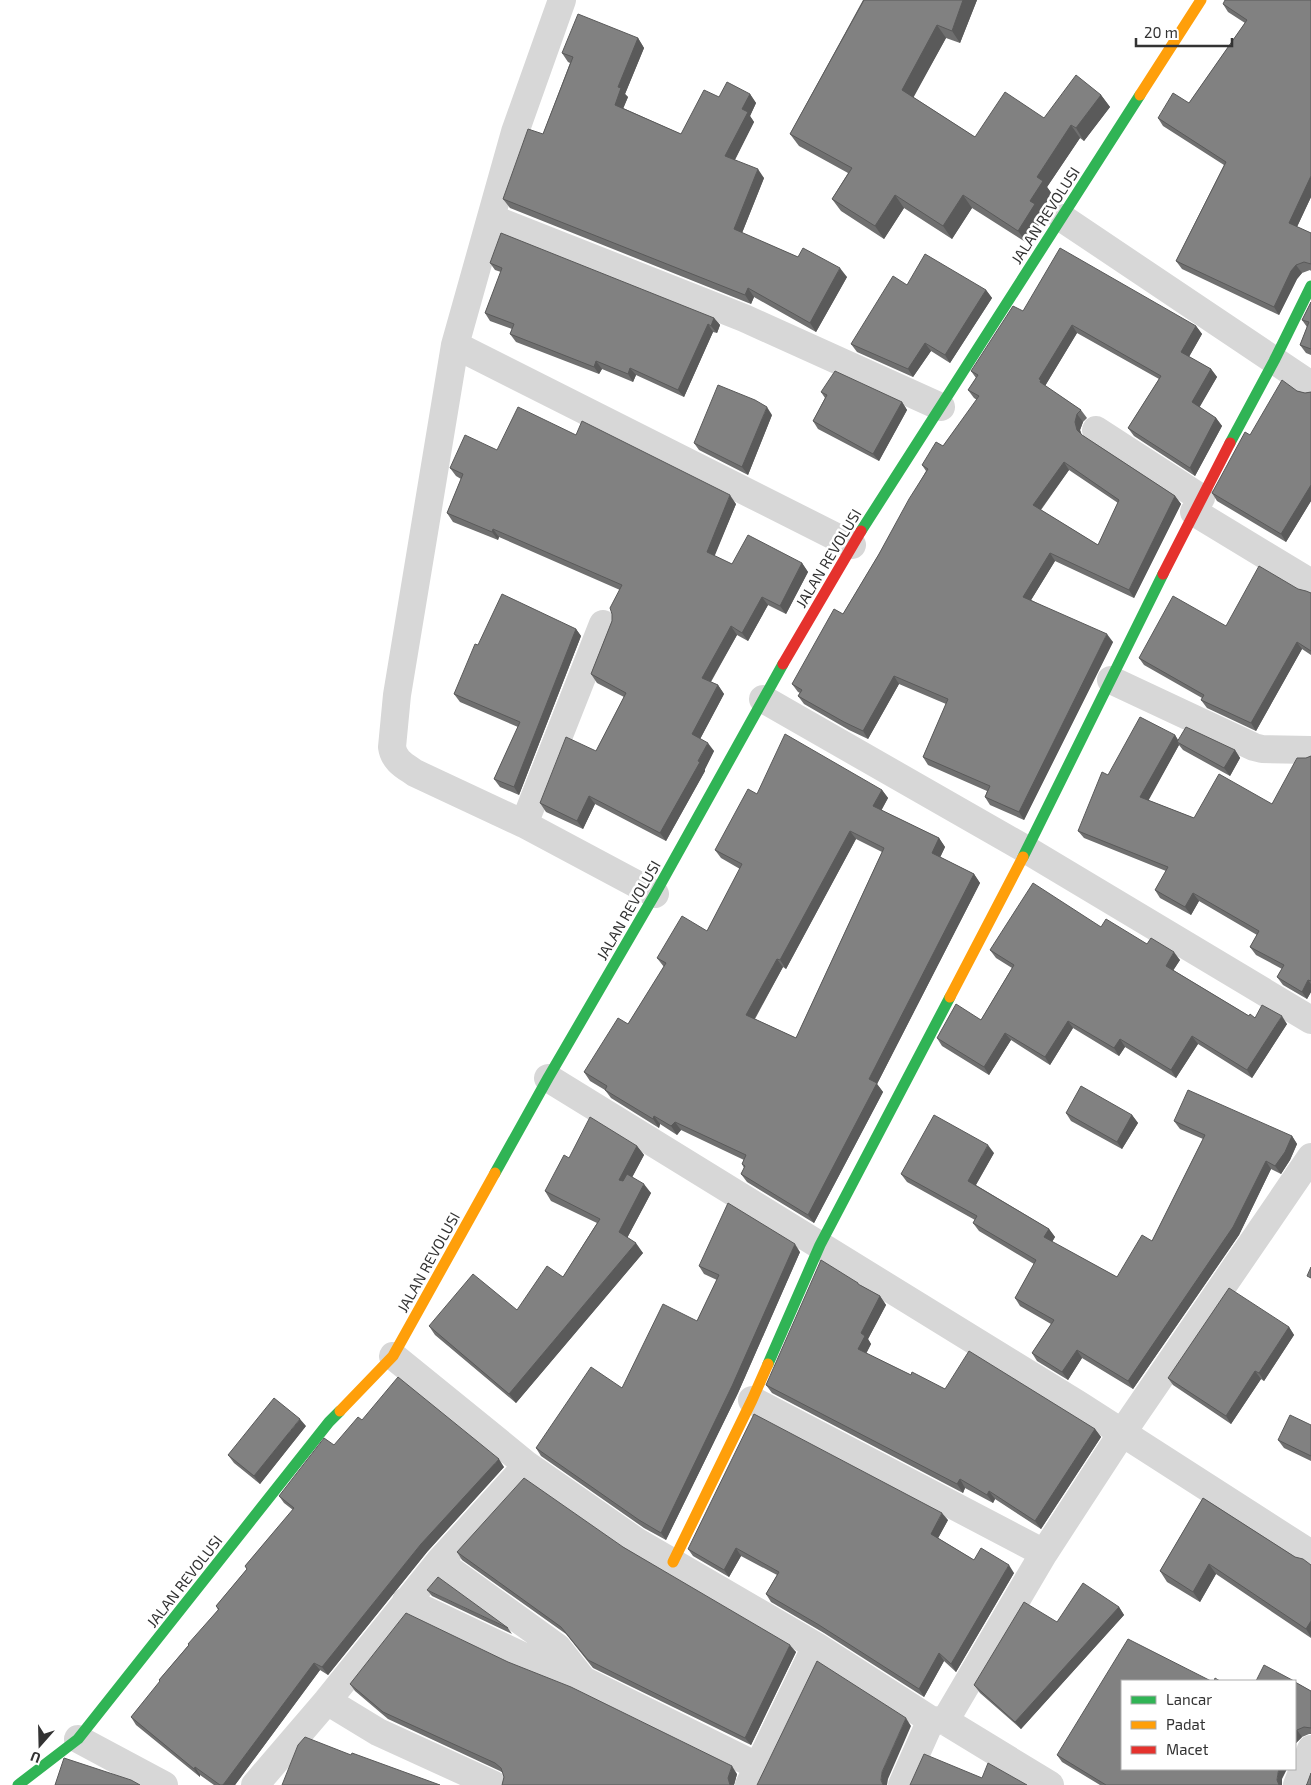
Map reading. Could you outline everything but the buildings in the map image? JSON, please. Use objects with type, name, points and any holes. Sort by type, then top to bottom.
[{"type":"street","points":[[562,0],[515,132],[455,345],[397,695],[392,740],[393,754],[402,765],[415,773],[524,824],[655,894]]},
{"type":"street","name":"JALAN REVOLUSI","points":[[18,1785],[78,1739],[329,1422],[393,1356],[548,1078],[655,894],[763,699],[852,544],[1201,0]]},
{"type":"street","points":[[491,218],[744,318],[941,407]]},
{"type":"street","points":[[1062,218],[1311,385]]},
{"type":"street","points":[[673,1562],[752,1400],[820,1245],[1027,850],[1197,505],[1274,361],[1311,286]]},
{"type":"street","points":[[455,345],[852,544]]},
{"type":"street","points":[[1096,430],[1197,505],[1311,583]]},
{"type":"street","points":[[524,824],[603,624]]},
{"type":"street","points":[[1111,680],[1254,747],[1262,749],[1311,750]]},
{"type":"street","points":[[763,699],[1027,850],[1311,1020]]},
{"type":"street","points":[[548,1078],[1080,1405],[1311,1554]]},
{"type":"street","points":[[902,1785],[938,1720],[1122,1433],[1311,1157]]},
{"type":"street","points":[[393,1356],[527,1465],[636,1540],[1050,1785]]},
{"type":"street","points":[[752,1400],[1044,1553]]},
{"type":"street","points":[[255,1785],[439,1562],[527,1465]]},
{"type":"street","points":[[439,1562],[550,1642],[569,1660],[583,1680]]},
{"type":"street","points":[[406,1601],[520,1655],[583,1680],[753,1775],[816,1646]]},
{"type":"street","points":[[327,1700],[378,1732],[494,1785]]},
{"type":"street","points":[[78,1739],[164,1785]]},
{"type":"street","points":[[1298,1785],[1311,1749]]},
{"type":"traffic: fast","points":[[861,531],[1140,95]]},
{"type":"traffic: fast","points":[[1230,443],[1274,361],[1311,286]]},
{"type":"traffic: fast","points":[[1023,857],[1163,574]]},
{"type":"traffic: fast","points":[[495,1173],[655,894],[783,664]]},
{"type":"traffic: fast","points":[[768,1364],[820,1245],[950,997]]},
{"type":"traffic: fast","points":[[18,1785],[78,1739],[329,1422],[340,1411]]},
{"type":"traffic: slow","points":[[1140,95],[1201,0]]},
{"type":"traffic: slow","points":[[950,997],[1023,857]]},
{"type":"traffic: slow","points":[[340,1411],[393,1356],[495,1173]]},
{"type":"traffic: slow","points":[[673,1562],[768,1364]]},
{"type":"traffic: jam","points":[[1163,574],[1230,443]]},
{"type":"traffic: jam","points":[[783,664],[861,531]]}]
